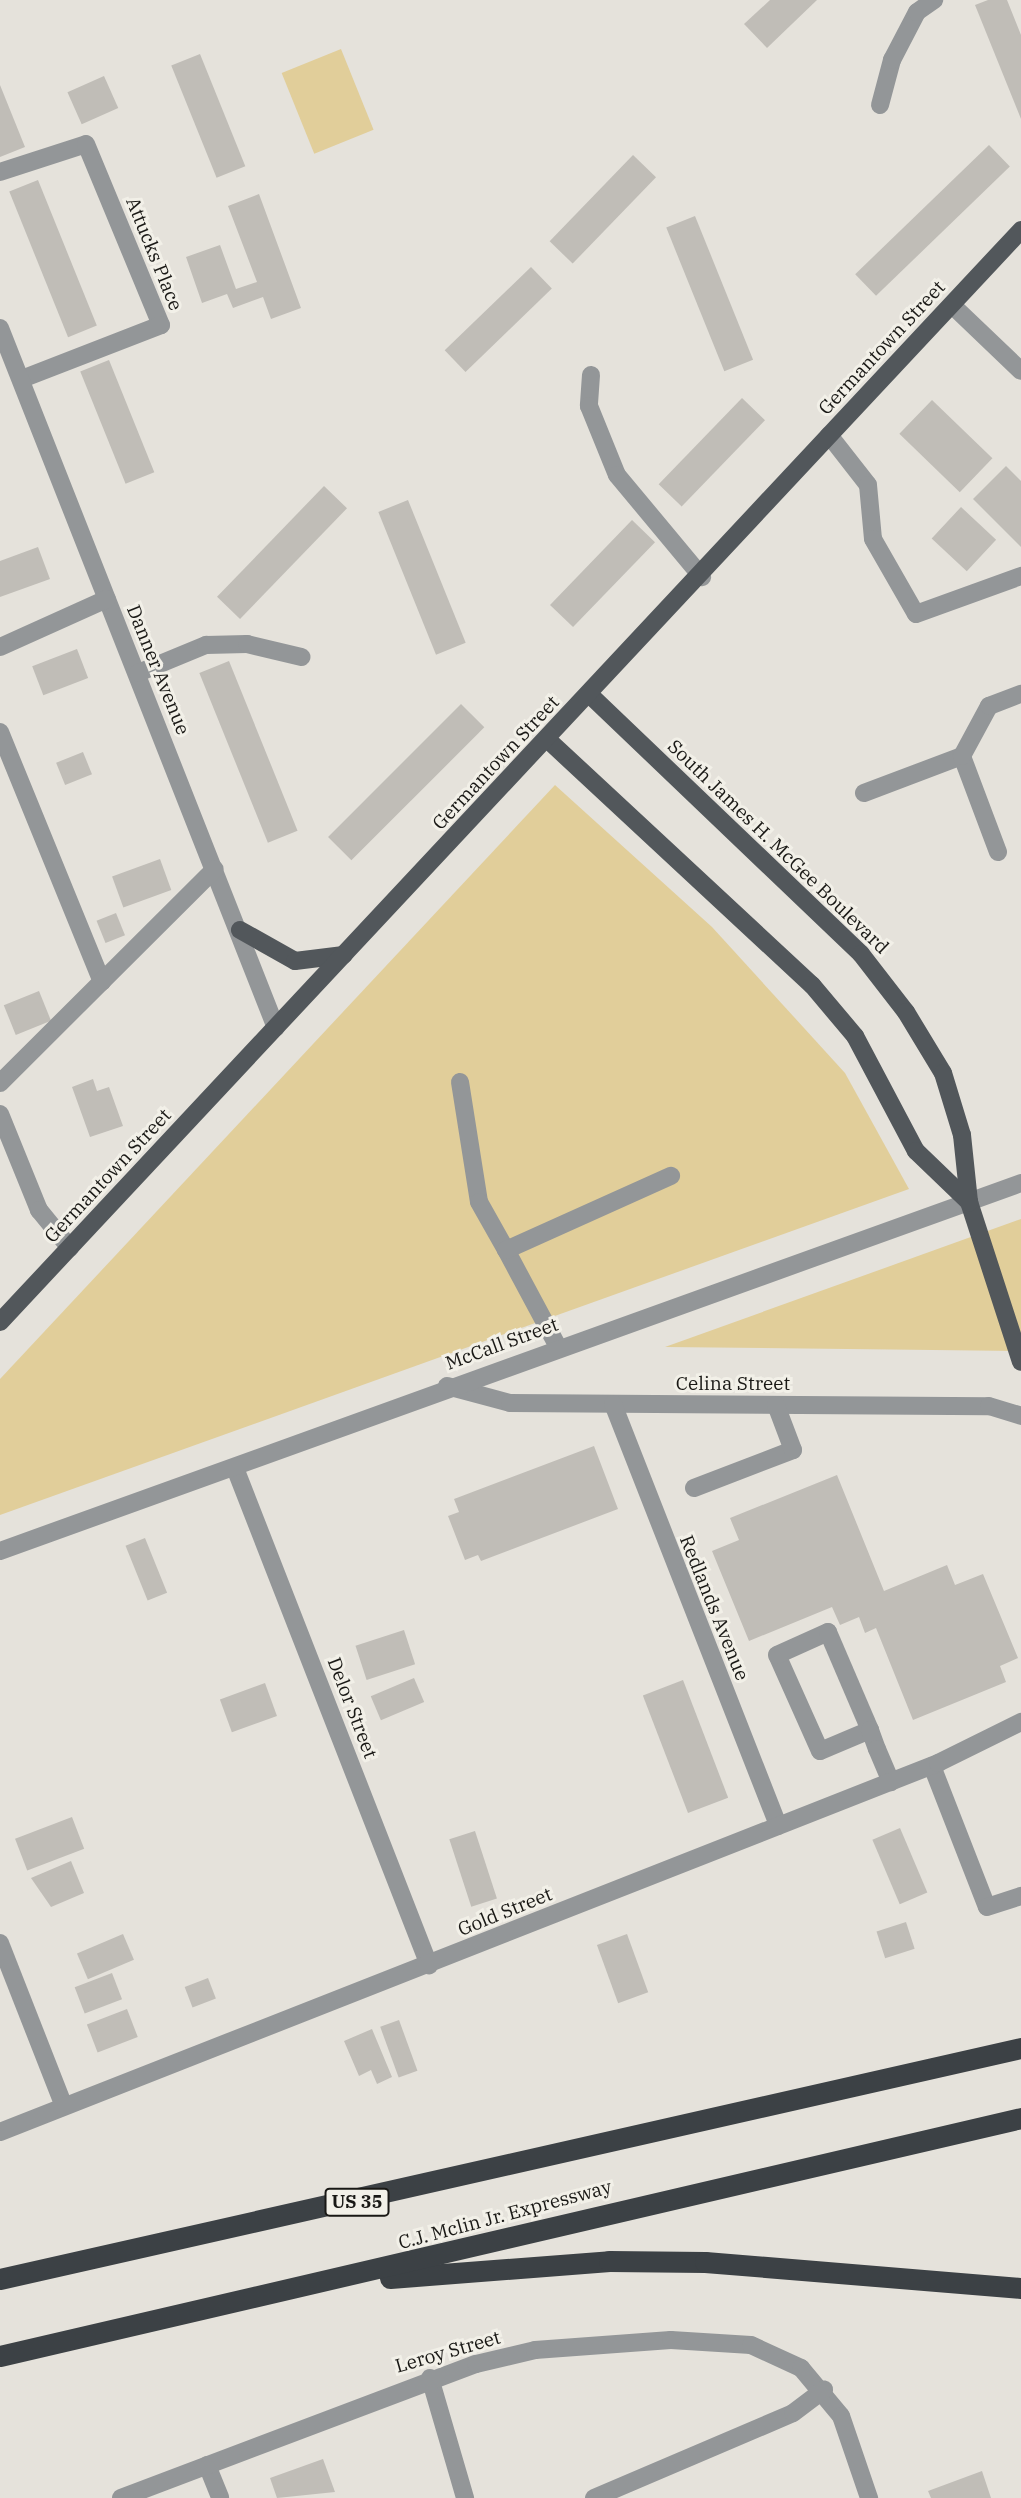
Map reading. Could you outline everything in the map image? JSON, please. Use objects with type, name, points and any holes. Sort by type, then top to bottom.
[{"type":"highway","name":"US 35","points":[[0,2279],[1021,2048]]},
{"type":"highway","name":"C.J. Mclin Jr. Expressway","points":[[0,2356],[343,2280],[577,2217],[1021,2118]]},
{"type":"highway","points":[[343,2280],[609,2261],[705,2262],[1021,2288]]},
{"type":"main road","name":"Germantown Street","points":[[0,1322],[702,577],[829,435],[1021,230]]},
{"type":"main road","name":"South James H. McGee Boulevard","points":[[589,694],[861,954],[906,1012],[943,1073],[962,1135],[969,1202],[1021,1362]]},
{"type":"main road","name":"South James H. McGee Boulevard","points":[[547,739],[812,985],[855,1035],[916,1151],[969,1202]]},
{"type":"main road","points":[[240,930],[295,961],[344,955]]},
{"type":"street","points":[[880,105],[892,60],[917,12],[934,0]]},
{"type":"street","name":"Attucks Place","points":[[0,172],[86,144],[161,325],[22,379]]},
{"type":"street","points":[[952,305],[1021,371]]},
{"type":"street","name":"Danner Avenue","points":[[0,328],[240,930],[276,1028]]},
{"type":"street","points":[[592,375],[589,406],[617,475],[702,577]]},
{"type":"street","points":[[829,435],[867,485],[873,539],[916,614],[1021,576]]},
{"type":"street","points":[[0,647],[107,599]]},
{"type":"street","points":[[138,673],[206,645],[247,644],[301,657]]},
{"type":"street","points":[[864,793],[962,756],[989,706],[1021,694]]},
{"type":"street","points":[[0,732],[102,982]]},
{"type":"street","points":[[962,756],[998,852]]},
{"type":"street","points":[[0,1083],[215,869]]},
{"type":"street","points":[[460,1082],[480,1202],[557,1345]]},
{"type":"street","points":[[0,1114],[39,1210],[70,1248]]},
{"type":"street","points":[[506,1250],[671,1176]]},
{"type":"street","name":"McCall Street","points":[[0,1550],[234,1468],[557,1345],[1021,1183]]},
{"type":"street","name":"Celina Street","points":[[447,1386],[510,1404],[989,1406],[1021,1416]]},
{"type":"street","name":"Redlands Avenue","points":[[614,1404],[778,1826]]},
{"type":"street","points":[[694,1489],[793,1450],[776,1405]]},
{"type":"street","name":"Delor Street","points":[[234,1468],[429,1965]]},
{"type":"street","points":[[870,1730],[820,1751],[777,1655],[828,1632],[870,1730],[891,1782]]},
{"type":"street","name":"Gold Street","points":[[0,2132],[932,1766],[1021,1722]]},
{"type":"street","points":[[932,1766],[988,1907],[1021,1896]]},
{"type":"street","points":[[0,1943],[64,2106]]},
{"type":"street","name":"Leroy Street","points":[[121,2498],[430,2378],[535,2350],[671,2340],[751,2345],[801,2368],[824,2390],[841,2416],[869,2498]]},
{"type":"street","points":[[430,2378],[465,2498]]},
{"type":"street","points":[[594,2498],[793,2413],[824,2390]]},
{"type":"street","points":[[207,2465],[220,2498]]},
{"type":"shaded area","points":[[341,49],[374,130],[314,154],[282,73]]},
{"type":"shaded area","points":[[555,785],[712,927],[845,1073],[909,1189],[0,1515],[0,1379]]},
{"type":"shaded area","points":[[1021,1219],[1021,1351],[665,1347]]},
{"type":"building","points":[[770,0],[817,0],[767,48],[744,24]]},
{"type":"building","points":[[988,0],[1007,0],[1021,35],[1021,119],[975,5]]},
{"type":"building","points":[[200,54],[245,166],[217,178],[171,66]]},
{"type":"building","points":[[104,76],[118,108],[82,124],[67,92]]},
{"type":"building","points":[[0,85],[25,147],[0,157]]},
{"type":"building","points":[[989,145],[1010,167],[876,296],[855,274]]},
{"type":"building","points":[[633,155],[656,177],[573,264],[550,241]]},
{"type":"building","points":[[38,180],[97,326],[68,337],[9,192]]},
{"type":"building","points":[[259,194],[301,308],[271,319],[263,297],[233,308],[227,294],[202,303],[186,257],[220,245],[236,289],[257,282],[228,206]]},
{"type":"building","points":[[695,216],[753,360],[724,371],[666,228]]},
{"type":"building","points":[[531,267],[552,289],[466,372],[445,350]]},
{"type":"building","points":[[109,360],[154,472],[126,484],[80,372]]},
{"type":"building","points":[[742,398],[765,420],[682,507],[659,484]]},
{"type":"building","points":[[932,400],[992,458],[960,492],[899,434]]},
{"type":"building","points":[[1006,466],[1021,481],[1021,547],[973,499]]},
{"type":"building","points":[[324,486],[347,508],[240,619],[217,597]]},
{"type":"building","points":[[408,500],[466,643],[436,655],[378,512]]},
{"type":"building","points":[[961,507],[996,540],[967,571],[932,538]]},
{"type":"building","points":[[632,520],[655,542],[573,627],[550,605]]},
{"type":"building","points":[[38,547],[50,579],[0,597],[0,561]]},
{"type":"building","points":[[77,649],[88,678],[43,695],[32,666]]},
{"type":"building","points":[[229,661],[298,831],[268,843],[199,673]]},
{"type":"building","points":[[461,704],[484,727],[351,860],[328,837]]},
{"type":"building","points":[[83,752],[92,774],[65,785],[56,763]]},
{"type":"building","points":[[160,859],[171,890],[123,907],[112,876]]},
{"type":"building","points":[[116,913],[125,935],[106,943],[97,921]]},
{"type":"building","points":[[39,991],[51,1021],[16,1035],[4,1005]]},
{"type":"building","points":[[93,1079],[97,1091],[109,1087],[123,1126],[90,1137],[72,1087]]},
{"type":"building","points":[[594,1446],[618,1509],[481,1561],[478,1555],[465,1560],[448,1516],[459,1512],[454,1499]]},
{"type":"building","points":[[837,1475],[884,1591],[947,1565],[955,1585],[983,1574],[1018,1658],[1000,1666],[1006,1682],[913,1720],[876,1628],[865,1633],[859,1617],[840,1625],[832,1607],[749,1641],[712,1551],[739,1540],[730,1518]]},
{"type":"building","points":[[145,1538],[167,1593],[148,1601],[126,1546]]},
{"type":"building","points":[[404,1630],[415,1664],[367,1680],[355,1646]]},
{"type":"building","points":[[414,1678],[424,1702],[381,1720],[371,1696]]},
{"type":"building","points":[[683,1680],[728,1798],[688,1813],[643,1695]]},
{"type":"building","points":[[265,1683],[277,1716],[232,1732],[220,1699]]},
{"type":"building","points":[[72,1817],[84,1849],[27,1871],[15,1839]]},
{"type":"building","points":[[900,1828],[927,1892],[900,1904],[872,1840]]},
{"type":"building","points":[[475,1831],[497,1899],[471,1907],[449,1839]]},
{"type":"building","points":[[71,1861],[84,1893],[51,1907],[31,1878]]},
{"type":"building","points":[[906,1922],[915,1949],[885,1958],[877,1932]]},
{"type":"building","points":[[123,1934],[134,1960],[88,1979],[77,1954]]},
{"type":"building","points":[[627,1934],[648,1992],[618,2003],[597,1945]]},
{"type":"building","points":[[112,1973],[122,1999],[85,2013],[75,1987]]},
{"type":"building","points":[[208,1978],[216,1999],[193,2007],[185,1987]]},
{"type":"building","points":[[127,2009],[138,2037],[98,2052],[87,2024]]},
{"type":"building","points":[[399,2020],[417,2071],[399,2078],[380,2027]]},
{"type":"building","points":[[372,2029],[392,2077],[377,2084],[371,2070],[359,2076],[344,2041]]},
{"type":"building","points":[[323,2459],[335,2492],[277,2498],[270,2478]]},
{"type":"building","points":[[982,2471],[991,2498],[931,2498],[928,2491]]}]
